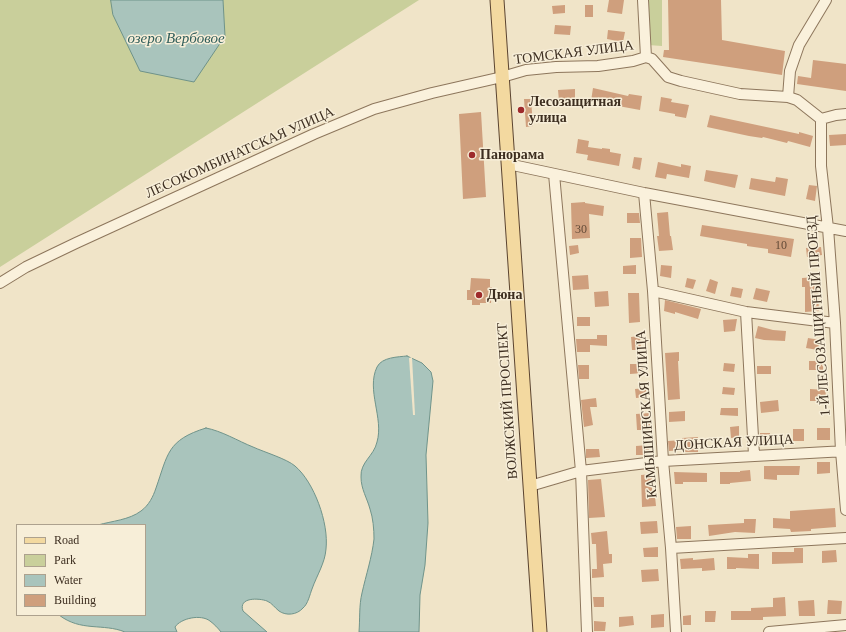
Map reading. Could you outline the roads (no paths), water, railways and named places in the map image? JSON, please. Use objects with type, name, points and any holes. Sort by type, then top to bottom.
[{"type":"main road","name":"ВОЛЖСКИЙ ПРОСПЕКТ","points":[[497,0],[540,632]]},
{"type":"street","points":[[643,0],[646,57]]},
{"type":"street","points":[[788,97],[790,71],[799,45],[826,0]]},
{"type":"street","name":"ТОМСКАЯ УЛИЦА","points":[[502,77],[526,70],[556,67],[598,66],[633,61],[646,57],[652,59],[668,77],[740,94],[788,97],[797,100],[821,120]]},
{"type":"street","name":"ЛЕСОКОМБИНАТСКАЯ УЛИЦА","points":[[0,282],[26,267],[76,243],[314,134],[374,109],[432,92],[502,77]]},
{"type":"street","points":[[821,120],[836,115],[846,114]]},
{"type":"street","name":"1-Й ЛЕСОЗАЩИТНЫЙ ПРОЕЗД","points":[[821,120],[821,166],[828,228],[835,323],[844,451],[846,510]]},
{"type":"street","points":[[508,164],[644,194],[846,231]]},
{"type":"street","points":[[554,174],[581,471],[587,632]]},
{"type":"street","name":"КАМЫШИНСКАЯ УЛИЦА","points":[[644,194],[653,291],[663,462],[671,548],[676,632]]},
{"type":"street","points":[[653,291],[746,312],[835,323]]},
{"type":"street","points":[[746,312],[754,455]]},
{"type":"street","name":"ДОНСКАЯ УЛИЦА","points":[[530,486],[581,471],[663,462],[754,455],[844,451]]},
{"type":"street","points":[[671,548],[846,538]]},
{"type":"street","points":[[769,632],[846,626]]},
{"type":"water","name":"озеро Вербовое","points":[[111,0],[223,0],[225,36],[194,82],[140,71],[113,15]]},
{"type":"water","points":[[407,356],[422,363],[431,372],[433,381],[426,455],[428,523],[425,565],[420,595],[419,632],[359,632],[361,598],[374,539],[372,516],[361,481],[361,472],[375,447],[379,433],[373,385],[374,376],[379,364],[386,359]]},
{"type":"water","points":[[206,428],[224,434],[287,461],[302,473],[308,482],[314,492],[323,516],[326,549],[324,559],[305,606],[298,612],[288,614],[282,613],[267,601],[255,599],[246,601],[242,606],[243,611],[267,632],[221,632],[210,621],[197,617],[186,619],[178,624],[175,627],[177,632],[125,632],[117,629],[76,624],[61,616],[146,616],[146,524],[102,524],[120,520],[136,514],[144,509],[154,495],[163,466],[171,450],[176,443],[193,433]]},
{"type":"place","name":"Лесозащитная улица","points":[[521,110]]},
{"type":"place","name":"Панорама","points":[[472,155]]},
{"type":"place","name":"Дюна","points":[[479,295]]}]
